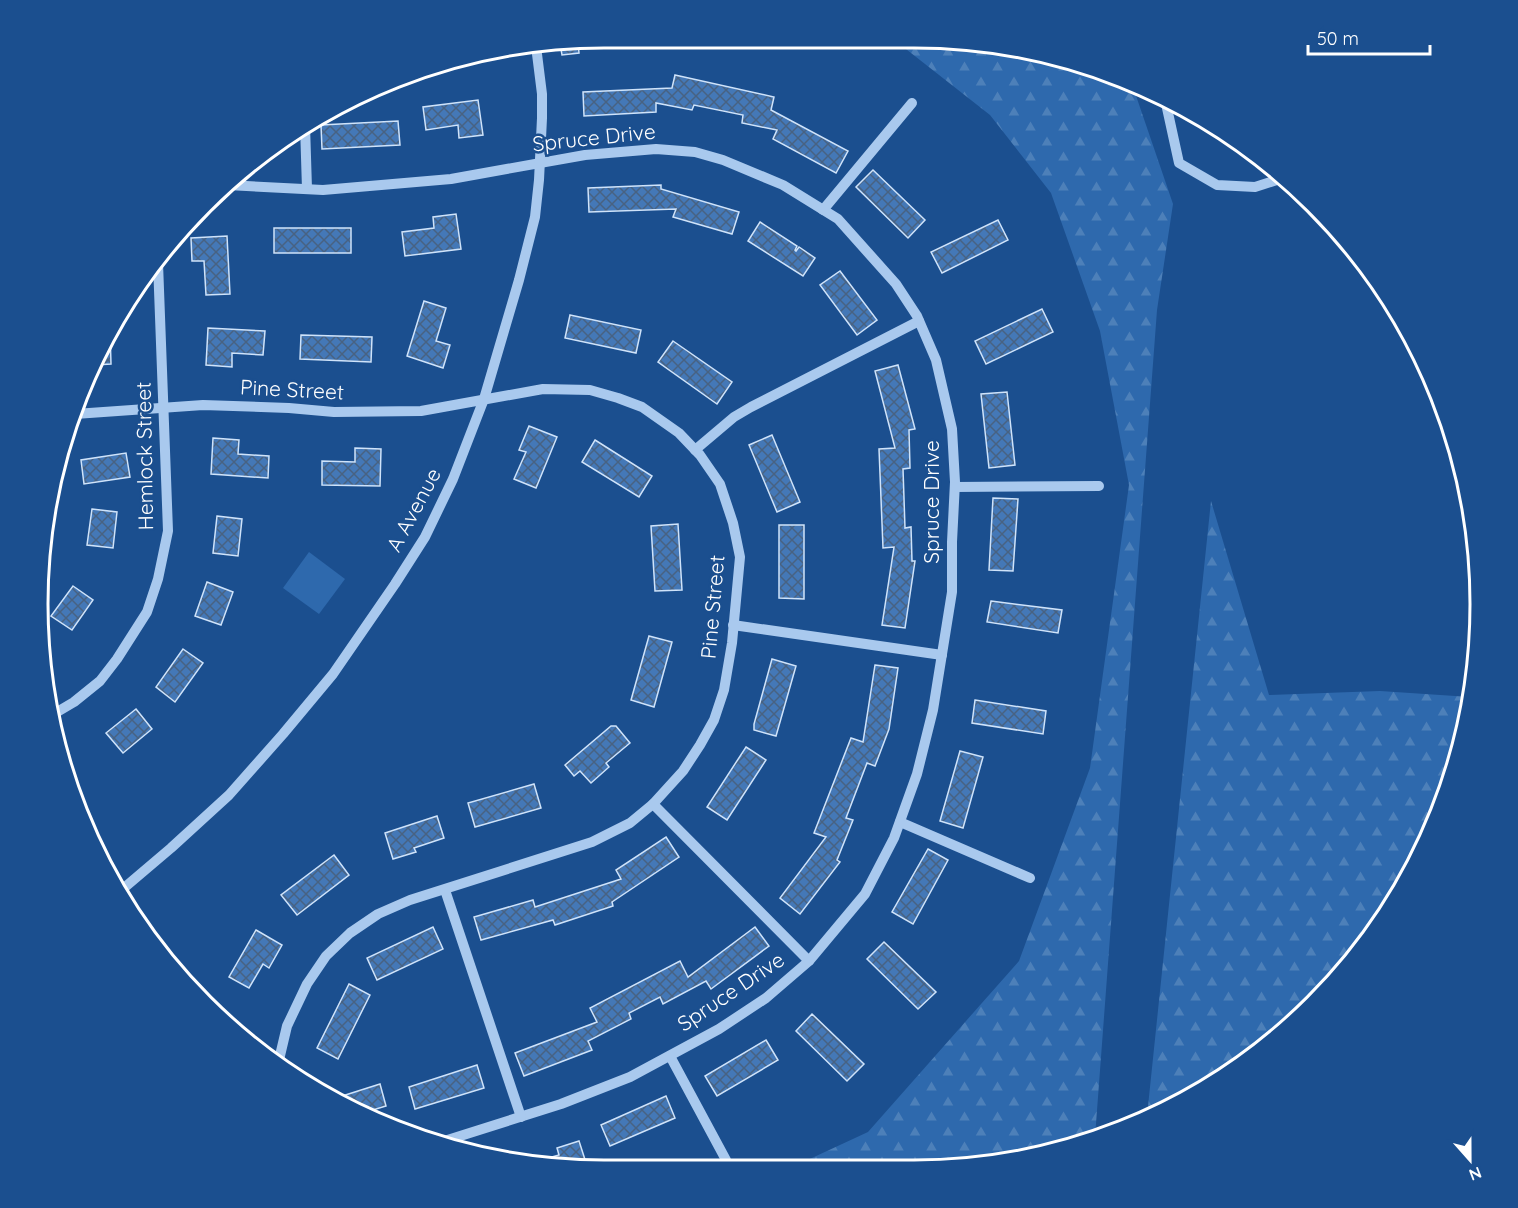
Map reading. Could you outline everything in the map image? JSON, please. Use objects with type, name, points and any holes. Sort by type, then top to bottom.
[{"type":"street","name":"A Avenue","points":[[125,887],[229,795],[283,734],[333,674],[425,537],[453,479],[484,399],[532,227],[540,162],[542,94],[537,52]]},
{"type":"street","points":[[823,210],[912,103]]},
{"type":"street","points":[[1167,109],[1179,163],[1218,185],[1255,187],[1274,181]]},
{"type":"street","points":[[305,135],[307,189]]},
{"type":"street","name":"Spruce Drive","points":[[238,186],[322,190],[451,179],[585,154],[656,149],[695,152],[723,160],[783,185],[838,219],[896,284],[919,321],[936,360],[952,429],[955,487],[952,592],[933,710],[917,774],[900,822],[865,894],[809,961],[766,998],[719,1029],[630,1077],[561,1104],[452,1139]]},
{"type":"street","name":"Hemlock Street","points":[[59,711],[100,681],[117,659],[147,612],[158,579],[168,531],[158,272]]},
{"type":"street","points":[[694,450],[751,406],[919,321]]},
{"type":"street","name":"Pine Street","points":[[82,413],[202,405],[334,412],[421,411],[543,389],[590,390],[642,407],[679,433],[700,455],[720,484],[733,523],[740,557],[724,690],[714,720],[682,771],[653,804],[630,823],[592,842],[410,900],[378,914],[350,933],[326,956],[307,984],[287,1026],[280,1055]]},
{"type":"street","points":[[955,487],[1099,486]]},
{"type":"street","points":[[733,625],[942,655]]},
{"type":"street","points":[[653,804],[809,961]]},
{"type":"street","points":[[900,822],[1030,878]]},
{"type":"street","points":[[445,890],[521,1117]]},
{"type":"street","points":[[670,1056],[726,1160]]},
{"type":"green space","points":[[905,48],[950,49],[1022,59],[1058,67],[1135,94],[1173,204],[1157,310],[1096,1129],[1022,1149],[950,1159],[808,1160],[868,1132],[1019,961],[1090,768],[1129,485],[1100,331],[1051,193],[990,115]]},
{"type":"green space","points":[[1211,501],[1269,695],[1380,691],[1462,696],[1451,748],[1428,817],[1396,882],[1355,942],[1332,971],[1281,1022],[1223,1066],[1192,1086],[1148,1109]]},
{"type":"green space","points":[[309,552],[345,579],[319,614],[283,588]]},
{"type":"building","points":[[579,49],[579,53],[562,55],[561,50]]},
{"type":"building","points":[[675,75],[774,97],[771,110],[848,151],[836,173],[773,139],[777,130],[742,123],[743,115],[694,105],[692,110],[656,103],[656,112],[584,116],[583,92],[672,88]]},
{"type":"building","points":[[478,100],[483,135],[459,138],[458,125],[426,130],[423,107]]},
{"type":"building","points":[[398,121],[400,145],[322,149],[321,125]]},
{"type":"building","points":[[873,170],[925,220],[908,238],[856,187]]},
{"type":"building","points":[[661,185],[661,189],[739,212],[732,234],[673,217],[676,209],[589,212],[588,188]]},
{"type":"building","points":[[456,214],[461,249],[405,256],[402,232],[434,228],[433,217]]},
{"type":"building","points":[[998,220],[1008,240],[942,273],[931,252]]},
{"type":"building","points":[[760,222],[797,246],[796,251],[799,247],[815,258],[803,276],[748,241]]},
{"type":"building","points":[[274,228],[351,228],[351,253],[274,253]]},
{"type":"building","points":[[227,236],[230,294],[206,295],[204,261],[192,261],[191,238]]},
{"type":"building","points":[[840,271],[877,320],[857,335],[820,285]]},
{"type":"building","points":[[424,301],[446,308],[436,341],[450,345],[443,368],[407,356]]},
{"type":"building","points":[[1042,309],[1053,332],[986,364],[975,341]]},
{"type":"building","points":[[570,315],[641,330],[636,353],[565,338]]},
{"type":"building","points":[[208,328],[265,331],[263,355],[232,353],[232,367],[206,365]]},
{"type":"building","points":[[301,335],[372,337],[371,362],[300,359]]},
{"type":"building","points":[[673,341],[732,382],[717,404],[658,362]]},
{"type":"building","points":[[111,348],[111,364],[102,365]]},
{"type":"building","points":[[898,365],[915,429],[909,430],[910,468],[903,469],[905,528],[911,527],[912,561],[915,561],[905,628],[882,625],[894,547],[883,548],[879,449],[895,448],[875,371]]},
{"type":"building","points":[[1007,392],[1015,465],[989,468],[981,394]]},
{"type":"building","points":[[529,426],[557,437],[536,488],[514,479],[526,452],[519,450]]},
{"type":"building","points":[[772,435],[800,502],[777,512],[749,445]]},
{"type":"building","points":[[213,438],[239,440],[238,454],[269,456],[268,478],[211,474]]},
{"type":"building","points":[[595,440],[652,476],[639,497],[582,462]]},
{"type":"building","points":[[355,448],[381,449],[380,486],[322,485],[322,461],[355,462]]},
{"type":"building","points":[[126,453],[130,477],[84,484],[81,460]]},
{"type":"building","points":[[993,498],[1018,499],[1013,571],[989,570]]},
{"type":"building","points":[[92,509],[117,512],[113,548],[87,545]]},
{"type":"building","points":[[217,516],[242,519],[238,556],[213,553]]},
{"type":"building","points":[[678,524],[682,590],[655,591],[651,526]]},
{"type":"building","points":[[779,525],[804,525],[804,599],[779,598]]},
{"type":"building","points":[[207,582],[233,592],[221,625],[195,616]]},
{"type":"building","points":[[73,586],[93,600],[72,630],[51,616]]},
{"type":"building","points":[[991,601],[1062,610],[1058,633],[987,622]]},
{"type":"building","points":[[649,636],[672,642],[654,707],[631,700]]},
{"type":"building","points":[[183,649],[203,663],[175,702],[156,687]]},
{"type":"building","points":[[772,659],[796,666],[776,736],[754,730]]},
{"type":"building","points":[[875,665],[898,668],[889,729],[875,766],[867,763],[846,818],[853,820],[837,860],[840,862],[800,914],[780,898],[826,837],[814,833],[851,738],[863,742]]},
{"type":"building","points":[[975,700],[1046,711],[1043,734],[972,723]]},
{"type":"building","points":[[136,709],[152,729],[123,753],[106,733]]},
{"type":"building","points":[[611,726],[616,726],[630,743],[606,763],[609,767],[591,783],[580,771],[574,776],[565,765]]},
{"type":"building","points":[[746,747],[766,760],[727,820],[707,807]]},
{"type":"building","points":[[960,751],[983,757],[963,828],[940,821]]},
{"type":"building","points":[[534,784],[541,808],[475,827],[468,803]]},
{"type":"building","points":[[437,816],[444,838],[414,848],[416,852],[393,859],[385,833]]},
{"type":"building","points":[[666,837],[679,857],[612,902],[613,906],[555,925],[553,920],[481,940],[474,917],[533,900],[535,907],[621,879],[616,870]]},
{"type":"building","points":[[928,849],[948,860],[913,924],[892,912]]},
{"type":"building","points":[[334,855],[349,875],[297,915],[281,895]]},
{"type":"building","points":[[433,927],[443,949],[377,980],[367,958]]},
{"type":"building","points":[[755,927],[769,946],[711,989],[706,981],[663,1004],[660,997],[629,1013],[631,1019],[588,1041],[592,1050],[524,1076],[515,1053],[597,1022],[590,1008],[680,961],[688,977]]},
{"type":"building","points":[[256,930],[282,945],[269,968],[263,964],[249,988],[229,977]]},
{"type":"building","points":[[884,942],[936,992],[918,1009],[867,959]]},
{"type":"building","points":[[349,984],[370,995],[338,1059],[317,1048]]},
{"type":"building","points":[[812,1014],[864,1064],[847,1081],[796,1031]]},
{"type":"building","points":[[766,1040],[778,1060],[717,1096],[705,1076]]},
{"type":"building","points":[[477,1065],[484,1088],[415,1109],[409,1087]]},
{"type":"building","points":[[380,1084],[386,1106],[373,1110],[344,1095]]},
{"type":"building","points":[[666,1096],[675,1118],[610,1146],[601,1125]]},
{"type":"building","points":[[579,1141],[585,1159],[551,1157],[559,1155],[557,1148]]}]
